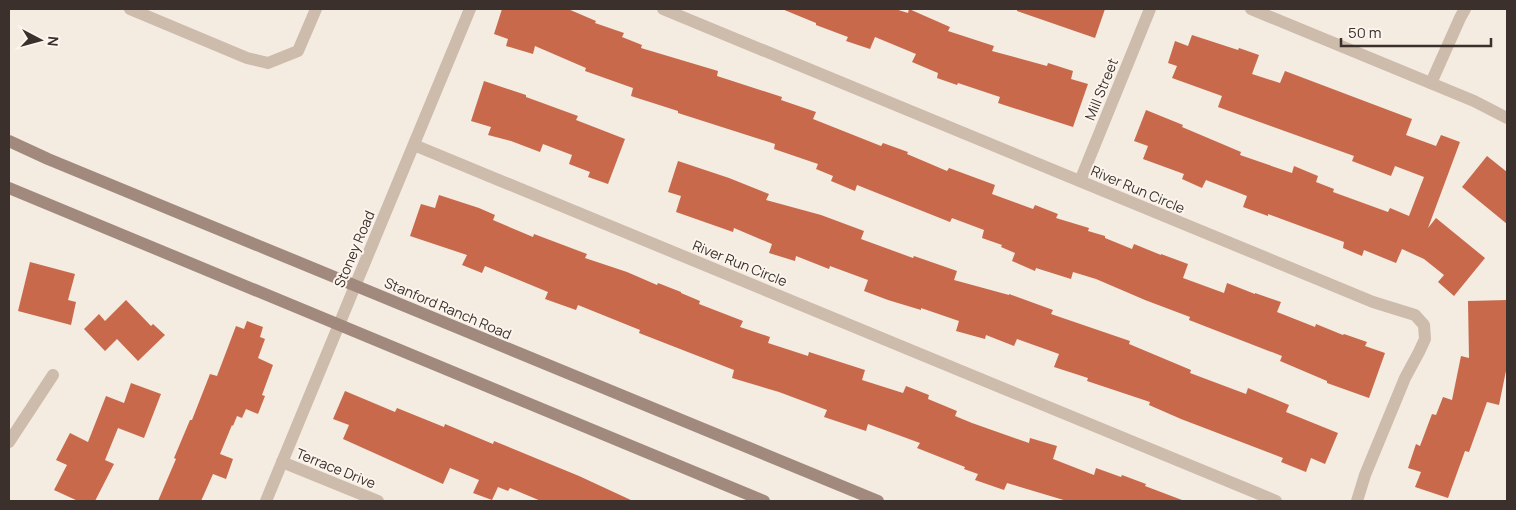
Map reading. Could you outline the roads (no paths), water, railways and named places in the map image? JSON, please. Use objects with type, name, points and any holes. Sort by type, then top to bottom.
[{"type":"main road","name":"Stanford Ranch Road","points":[[9,140],[355,286],[878,501]]},
{"type":"main road","points":[[9,188],[764,501]]},
{"type":"street","points":[[130,9],[247,58],[268,63],[298,51],[316,9]]},
{"type":"street","name":"Stoney Road","points":[[266,501],[470,9]]},
{"type":"street","name":"River Run Circle","points":[[663,9],[1373,302],[1415,316],[1424,325],[1425,338],[1405,378],[1365,475],[1357,501]]},
{"type":"street","name":"Mill Street","points":[[1080,181],[1150,9]]},
{"type":"street","points":[[1251,9],[1474,101],[1507,118]]},
{"type":"street","points":[[1431,83],[1460,18],[1466,9]]},
{"type":"street","name":"River Run Circle","points":[[414,145],[1276,501]]},
{"type":"street","points":[[9,442],[53,375]]},
{"type":"street","name":"Terrace Drive","points":[[282,462],[378,501]]}]
